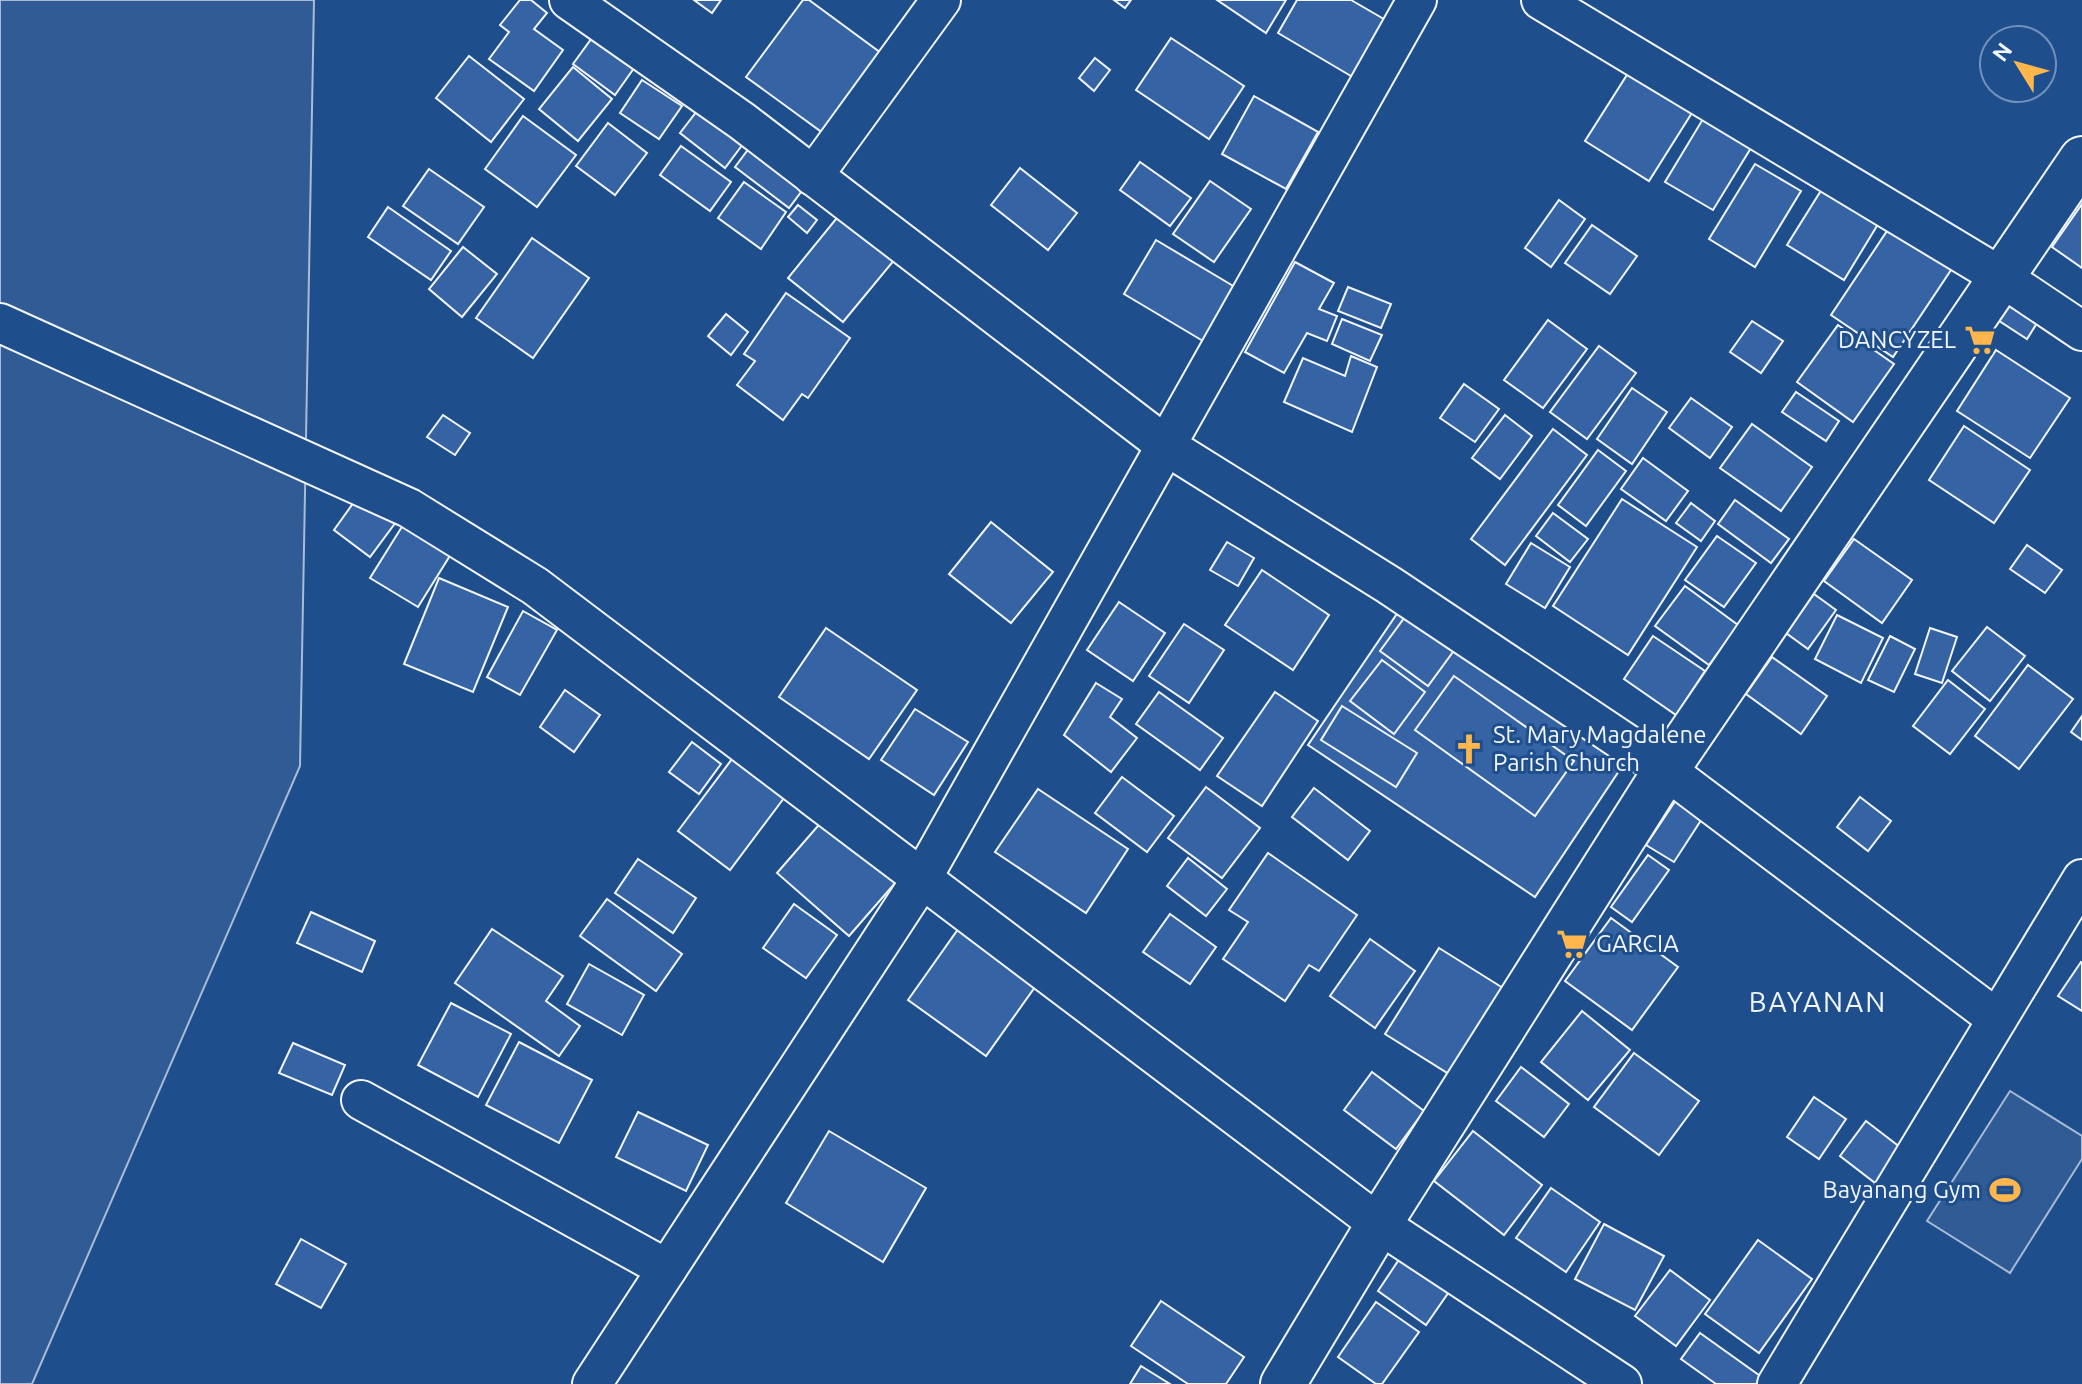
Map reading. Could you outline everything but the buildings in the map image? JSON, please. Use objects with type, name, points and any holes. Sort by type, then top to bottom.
[{"type":"street","points":[[569,0],[742,121],[1168,447],[1389,585],[1666,770],[1997,1019]]},
{"type":"street","points":[[813,176],[941,0]]},
{"type":"street","points":[[592,1384],[921,880],[1168,447],[1417,0]]},
{"type":"street","points":[[1541,0],[2003,278],[2082,331]]},
{"type":"street","points":[[1283,1384],[1379,1224],[1666,770],[2082,159]]},
{"type":"street","points":[[0,323],[409,508],[535,586],[1379,1224],[1622,1384]]},
{"type":"street","points":[[1777,1384],[2082,879]]},
{"type":"street","points":[[361,1100],[667,1269]]},
{"type":"shaded area","points":[[0,0],[314,0],[300,766],[32,1384],[0,1384]]},
{"type":"shaded area","name":"Bayanang Gym","points":[[2010,1091],[2082,1136],[2082,1159],[2010,1273],[1927,1221]]},
{"type":"place","name":"DANCYZEL","points":[[1980,340]]},
{"type":"place","name":"St. Mary Magdalene Parish Church","points":[[1469,749]]},
{"type":"place","name":"GARCIA","points":[[1572,944]]},
{"type":"place","name":"Bayanang Gym","points":[[2005,1190]]},
{"type":"district","name":"BAYANAN","points":[[1818,1002]]}]
